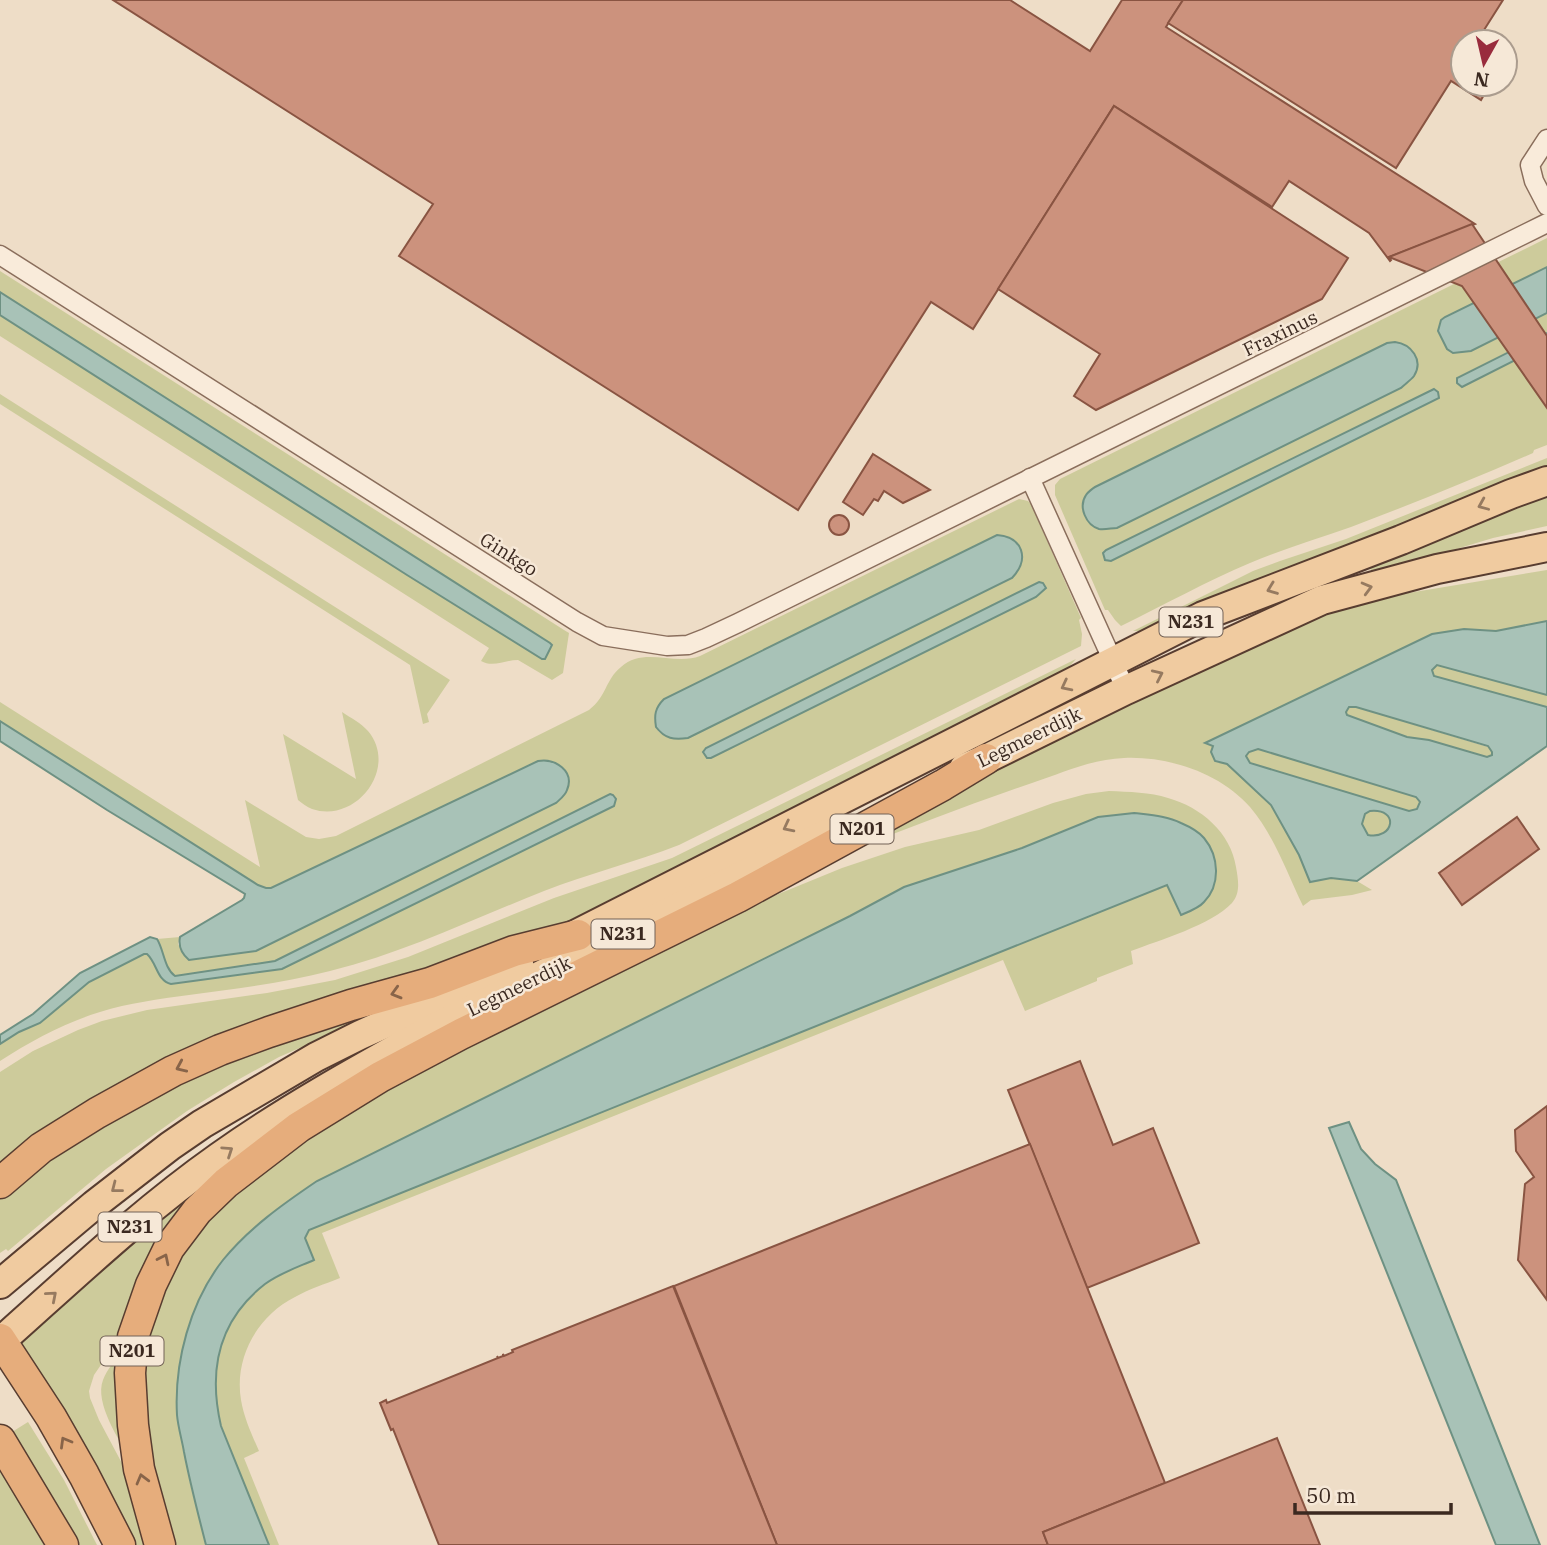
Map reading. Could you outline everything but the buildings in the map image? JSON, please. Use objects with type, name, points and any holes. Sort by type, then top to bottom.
[{"type":"highway","name":"N201","points":[[160,1545],[139,1469],[133,1425],[130,1373],[133,1337],[151,1285],[169,1248],[197,1211],[226,1183],[299,1128],[380,1077],[738,897],[986,759]]},
{"type":"highway","name":"N231","points":[[0,1182],[41,1148],[97,1113],[173,1071],[220,1050],[269,1031],[430,983],[514,951],[578,934]]},
{"type":"highway","points":[[0,1340],[51,1417],[120,1545]]},
{"type":"highway","points":[[0,1440],[63,1545]]},
{"type":"main road","name":"Legmeerdijk","points":[[0,1284],[170,1146],[202,1124],[316,1057],[578,934],[1203,616],[1547,481]]},
{"type":"main road","name":"Legmeerdijk","points":[[0,1340],[138,1220],[207,1166],[267,1124],[321,1091],[439,1025],[940,777],[986,759],[1126,690],[1322,600],[1437,569],[1547,547]]},
{"type":"street","points":[[1547,139],[1530,165],[1534,181],[1547,206]]},
{"type":"street","name":"Fraxinus","points":[[1030,478],[1547,223]]},
{"type":"street","name":"Ginkgo","points":[[0,255],[565,615],[603,636],[667,646],[688,645],[1030,478]]},
{"type":"street","points":[[1030,478],[1126,690]]},
{"type":"shaded area","points":[[1547,238],[1547,267],[1445,317],[1471,351],[1547,313],[1547,333],[1457,378],[1462,387],[1547,344],[1547,445],[1534,450],[1533,453],[1351,527],[1250,563],[1121,626],[1108,610],[1105,610],[1055,495],[1055,485],[1060,479]],"holes":[[[1434,389],[1439,398],[1111,560],[1105,560],[1106,550]]]},
{"type":"shaded area","points":[[1547,267],[1547,313],[1471,351],[1453,353],[1447,349],[1438,331],[1441,320]]},
{"type":"shaded area","points":[[0,271],[569,633],[563,673],[552,680],[518,660],[495,664],[481,661],[489,648],[0,336],[0,315],[542,659],[552,646],[0,292]]},
{"type":"shaded area","points":[[0,292],[550,643],[552,645],[545,659],[407,575],[0,315]]},
{"type":"shaded area","points":[[1547,333],[1547,344],[1462,387],[1457,383],[1457,378]]},
{"type":"shaded area","points":[[1395,342],[1411,349],[1418,364],[1414,376],[1401,388],[1117,528],[1099,529],[1087,520],[1083,510],[1084,500],[1095,487],[1387,343]]},
{"type":"shaded area","points":[[1434,389],[1439,398],[1111,561],[1105,560],[1103,553],[1106,550]]},
{"type":"shaded area","points":[[0,394],[450,680],[427,714],[429,722],[423,724],[410,665],[0,404]]},
{"type":"shaded area","points":[[1547,458],[1547,469],[1142,631],[1133,631],[1253,571],[1346,539]]},
{"type":"shaded area","points":[[1547,493],[1547,526],[1493,538],[1373,574],[1368,564]]},
{"type":"shaded area","points":[[1019,499],[1031,504],[1081,618],[1081,646],[679,845],[544,891],[358,964],[277,982],[144,1002],[100,1012],[48,1033],[0,1061],[0,1044],[40,1023],[89,982],[144,954],[147,953],[153,960],[162,980],[282,969],[615,803],[610,794],[275,961],[175,976],[171,973],[157,939],[180,937],[178,944],[184,955],[538,761],[271,888],[266,888],[0,721],[0,702],[260,867],[245,800],[306,837],[319,839],[336,836],[589,710],[616,672],[630,661],[649,657],[680,659],[700,656]],"holes":[[[997,535],[1012,578],[688,738],[659,732],[655,714],[664,699]],[[1039,582],[1046,588],[1036,597],[711,758],[706,747]]]},
{"type":"shaded area","points":[[997,535],[1013,540],[1021,550],[1021,564],[1012,578],[688,738],[670,738],[656,727],[656,712],[664,699]]},
{"type":"shaded area","points":[[1547,570],[1547,621],[1496,631],[1464,629],[1432,634],[1206,743],[1213,746],[1215,761],[1227,764],[1271,805],[1310,881],[1331,878],[1357,881],[1372,890],[1311,900],[1303,906],[1280,855],[1259,818],[1238,795],[1193,769],[1141,758],[1112,759],[1077,767],[842,854],[935,793],[1326,612],[1366,600]]},
{"type":"shaded area","points":[[1039,582],[1046,588],[1036,597],[711,758],[707,758],[703,752],[706,748]]},
{"type":"shaded area","points":[[1547,621],[1547,695],[1437,665],[1432,670],[1434,676],[1547,707],[1547,746],[1357,881],[1331,878],[1310,882],[1299,855],[1271,805],[1227,764],[1215,761],[1211,752],[1213,746],[1205,743],[1432,634],[1464,629],[1496,631]],"holes":[[[1349,707],[1488,746],[1492,755],[1487,757],[1429,740],[1407,737],[1347,715]],[[1258,749],[1416,797],[1420,802],[1417,809],[1409,811],[1250,763],[1246,756]],[[1370,811],[1386,814],[1390,824],[1388,829],[1384,833],[1368,835],[1362,824],[1365,814]]]},
{"type":"shaded area","points":[[1076,659],[1066,670],[650,882],[555,927],[304,1014],[0,1175],[0,1072],[33,1051],[102,1021],[147,1010],[267,993],[335,980],[408,957],[554,898],[672,858]]},
{"type":"shaded area","points":[[1437,665],[1547,695],[1547,707],[1433,676],[1432,670]]},
{"type":"shaded area","points":[[1349,707],[1488,747],[1493,752],[1487,757],[1429,740],[1407,737],[1347,715]]},
{"type":"shaded area","points":[[342,712],[368,731],[376,746],[379,761],[376,776],[368,790],[357,801],[344,808],[328,811],[312,809],[298,800],[283,734],[356,779]]},
{"type":"shaded area","points":[[0,721],[266,888],[271,888],[538,761],[551,762],[562,767],[569,783],[565,794],[556,803],[256,951],[189,960],[181,950],[180,937],[242,900],[245,894],[0,741]]},
{"type":"shaded area","points":[[1258,749],[1416,797],[1420,802],[1417,809],[1409,811],[1250,763],[1246,757],[1249,752]]},
{"type":"shaded area","points":[[1109,791],[1147,793],[1168,798],[1192,808],[1213,823],[1228,843],[1233,855],[1238,886],[1232,903],[1198,925],[1131,951],[1133,964],[1025,1011],[1003,960],[322,1233],[340,1278],[300,1294],[270,1315],[251,1340],[241,1369],[242,1407],[259,1451],[244,1458],[279,1545],[269,1545],[221,1425],[217,1405],[217,1366],[227,1330],[237,1313],[265,1284],[284,1273],[309,1230],[1167,885],[1180,915],[1203,904],[1134,813],[1098,817],[1022,848],[904,887],[423,1129],[209,1282],[188,1328],[180,1359],[177,1393],[190,1483],[206,1545],[167,1545],[139,1428],[146,1320],[202,1217],[355,1095],[754,904],[842,868],[905,847],[979,830],[1053,803]]},
{"type":"shaded area","points":[[610,794],[616,799],[614,806],[282,969],[171,984],[160,976],[150,958],[144,954],[89,982],[40,1023],[0,1044],[0,1035],[33,1014],[80,973],[150,937],[157,939],[171,973],[175,976],[275,961]]},
{"type":"shaded area","points":[[1370,810],[1386,814],[1390,824],[1384,833],[1368,835],[1362,824],[1365,814]]},
{"type":"shaded area","points":[[1134,813],[1176,821],[1193,829],[1209,845],[1215,862],[1215,879],[1209,895],[1199,906],[1181,915],[1167,885],[309,1230],[305,1238],[314,1260],[271,1280],[249,1298],[227,1330],[217,1366],[217,1405],[221,1426],[269,1545],[206,1545],[178,1420],[178,1374],[186,1333],[201,1294],[233,1248],[267,1217],[317,1181],[904,887],[1022,848],[1098,817]]},
{"type":"shaded area","points":[[392,1003],[349,1028],[279,1057],[187,1111],[106,1169],[8,1251],[6,1249],[0,1253],[0,1194],[150,1091]]},
{"type":"shaded area","points":[[1349,1122],[1361,1149],[1396,1180],[1540,1545],[1496,1545],[1329,1128]]},
{"type":"shaded area","points":[[219,1172],[130,1326],[94,1375],[89,1391],[99,1420],[142,1501],[154,1545],[134,1545],[74,1426],[18,1344]]},
{"type":"shaded area","points":[[124,1349],[131,1461],[109,1422],[101,1389],[107,1372]]},
{"type":"shaded area","points":[[28,1422],[64,1480],[97,1545],[77,1545],[12,1432]]},
{"type":"shaded area","points":[[0,1458],[51,1545],[0,1545]]}]
